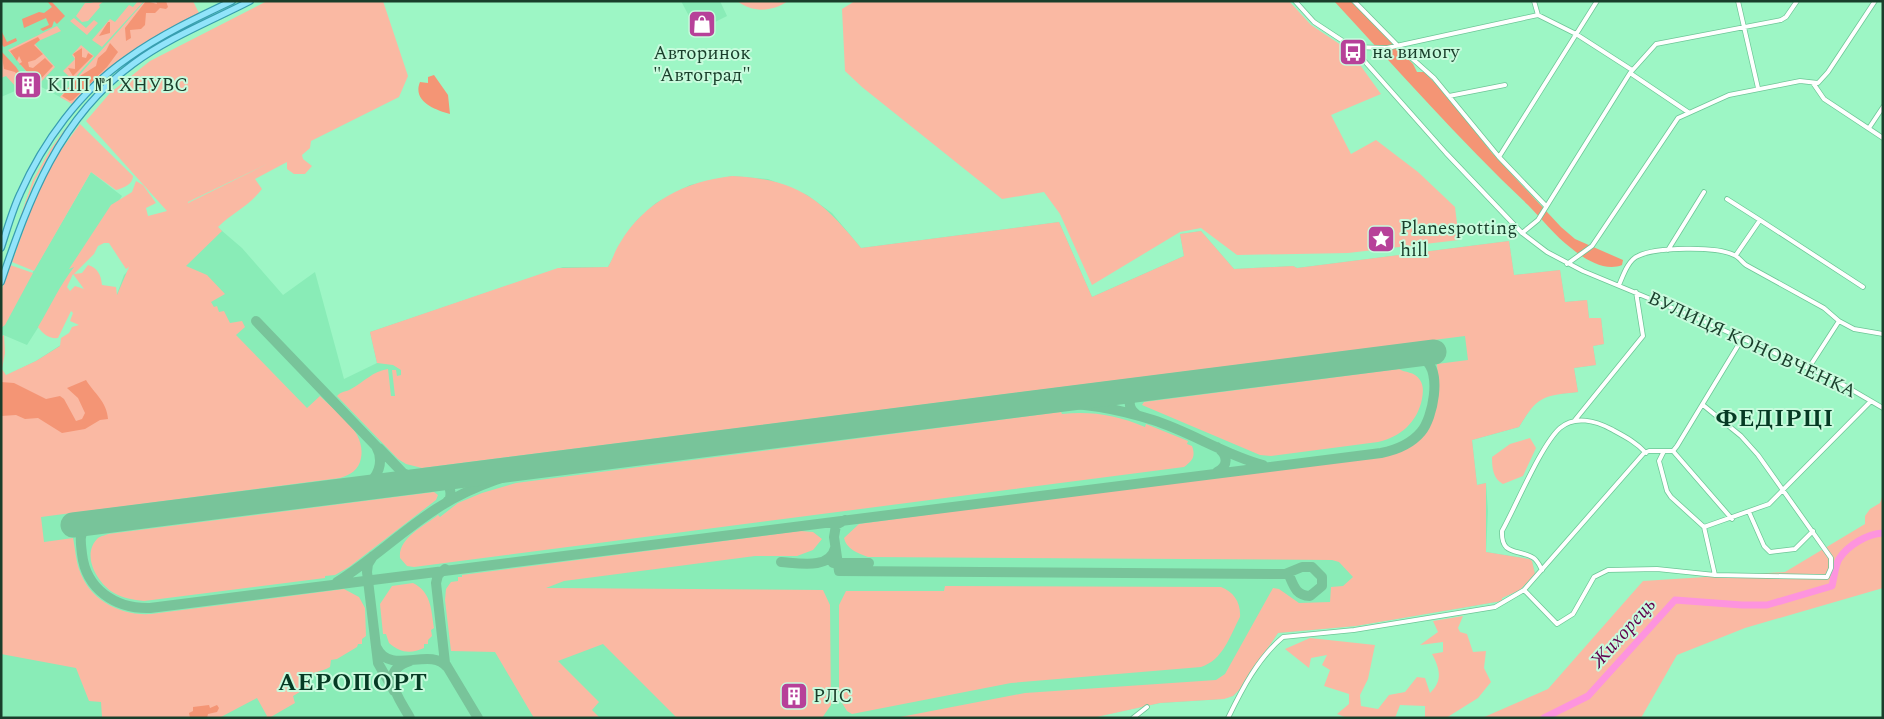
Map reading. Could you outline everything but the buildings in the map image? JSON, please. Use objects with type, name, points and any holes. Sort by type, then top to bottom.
[{"type":"main road","points":[[1,248],[19,195],[37,159],[72,110],[102,79],[127,58],[179,28],[232,1]]},
{"type":"main road","points":[[1,282],[17,236],[47,164],[78,119],[108,85],[132,64],[159,47],[250,1]]},
{"type":"main road","points":[[72,110],[78,119]]},
{"type":"street","name":"ВУЛИЦЯ КОНОВЧЕНКА","points":[[1295,1],[1314,22],[1352,47],[1446,153],[1522,233],[1547,252],[1567,264],[1636,292],[1808,369],[1883,408]]},
{"type":"street","points":[[1354,1],[1397,46],[1434,78],[1459,112],[1498,157],[1546,206]]},
{"type":"street","points":[[1534,1],[1538,15]]},
{"type":"street","points":[[1498,157],[1597,1]]},
{"type":"street","points":[[1738,1],[1758,88]]},
{"type":"street","points":[[1522,233],[1538,220],[1631,72],[1656,44],[1781,20],[1786,17],[1797,1]]},
{"type":"street","points":[[1567,264],[1592,246],[1678,118],[1729,95],[1800,80],[1813,83],[1823,79],[1875,1]]},
{"type":"street","points":[[1352,47],[1387,48],[1538,15],[1576,34],[1688,112]]},
{"type":"street","points":[[1813,83],[1824,99],[1883,138]]},
{"type":"street","points":[[1449,96],[1505,85]]},
{"type":"street","points":[[1869,128],[1883,107]]},
{"type":"street","points":[[1668,250],[1704,192]]},
{"type":"street","points":[[1727,199],[1863,287]]},
{"type":"street","points":[[1736,256],[1760,220]]},
{"type":"street","points":[[1618,285],[1631,261],[1638,256],[1668,250],[1699,248],[1736,256],[1746,265],[1824,308],[1839,321],[1854,329],[1883,334]]},
{"type":"street","points":[[1542,570],[1534,558],[1507,549],[1501,541],[1502,531],[1546,447],[1561,427],[1579,418],[1643,336],[1636,292]]},
{"type":"street","points":[[1808,369],[1839,321]]},
{"type":"street","points":[[1673,451],[1742,339]]},
{"type":"street","points":[[1704,527],[1732,519],[1768,504],[1784,491],[1871,401]]},
{"type":"street","points":[[1524,590],[1558,624],[1574,614],[1594,577],[1608,570],[1657,569],[1715,575],[1827,576],[1831,568],[1831,558],[1758,454],[1741,436],[1703,405]]},
{"type":"street","points":[[1570,423],[1587,420],[1604,426],[1633,441],[1646,452],[1673,451],[1732,519]]},
{"type":"street","points":[[1664,451],[1659,461],[1667,491],[1704,527],[1715,575]]},
{"type":"street","points":[[1228,718],[1259,664],[1274,644],[1290,635],[1354,630],[1495,606],[1524,590],[1646,452]]},
{"type":"street","points":[[1749,512],[1764,546],[1770,552],[1795,549],[1813,531]]},
{"type":"street","points":[[1133,718],[1147,707]]},
{"type":"shaded area","points":[[1,1],[180,1],[73,104],[34,83],[1,97]]},
{"type":"shaded area","points":[[47,1],[51,1],[65,16],[57,24],[54,21],[52,27],[43,31],[40,29],[49,25],[46,18],[24,28],[22,19],[39,12],[44,13],[52,7]]},
{"type":"shaded area","points":[[86,1],[104,1],[88,21],[82,22],[76,16],[85,3],[94,3]]},
{"type":"shaded area","points":[[138,1],[144,1],[102,47],[92,40],[110,19],[115,22],[129,5],[133,7]]},
{"type":"shaded area","points":[[145,1],[193,1],[199,13],[198,16],[123,57],[72,106],[72,104],[60,97]]},
{"type":"shaded area","points":[[146,1],[157,4],[156,1],[166,1],[168,7],[166,9],[160,8],[155,13],[146,13],[145,25],[141,29],[130,30],[131,38],[126,41],[125,28]]},
{"type":"shaded area","points":[[267,1],[383,1],[408,76],[399,97],[311,141],[310,148],[302,155],[303,159],[312,166],[305,174],[294,174],[287,169],[287,162],[255,179],[262,189],[218,227],[222,231],[186,266],[207,275],[225,294],[211,302],[214,307],[217,306],[219,312],[224,311],[230,323],[242,321],[245,327],[236,335],[307,408],[320,396],[349,423],[359,439],[361,448],[361,458],[356,469],[351,474],[340,478],[41,517],[44,542],[73,538],[79,569],[90,589],[107,604],[128,612],[151,614],[344,589],[359,597],[365,608],[366,636],[362,639],[362,644],[358,644],[357,647],[337,659],[331,660],[330,667],[304,677],[310,686],[293,696],[295,703],[269,718],[266,717],[257,698],[219,718],[104,718],[102,717],[101,702],[89,701],[76,668],[1,654],[1,337],[4,335],[5,353],[2,369],[6,375],[36,361],[60,346],[61,338],[69,333],[72,327],[79,325],[70,321],[73,313],[71,311],[58,338],[46,336],[38,327],[74,267],[69,269],[111,205],[132,192],[136,181],[143,185],[156,203],[146,208],[148,216],[167,211],[86,121],[110,93],[150,61]],"holes":[[[267,164],[188,203],[188,202]],[[109,243],[126,269],[129,267],[117,295],[116,287],[102,285],[98,272],[91,266],[88,265],[82,273],[74,274],[94,254],[98,246]],[[73,274],[84,289],[75,286],[70,291],[67,287]]]},
{"type":"shaded area","name":"Авторинок \"Автоград\"","points":[[681,1],[720,1],[727,16],[697,31]]},
{"type":"shaded area","points":[[737,1],[788,1],[782,5],[762,10],[749,8]]},
{"type":"shaded area","points":[[855,1],[1289,1],[1311,25],[1350,51],[1381,94],[1331,115],[1351,154],[1376,140],[1418,172],[1455,207],[1459,240],[1348,253],[1237,255],[1201,228],[1180,232],[1092,285],[1060,214],[1044,192],[1002,199],[862,87],[845,71],[842,9]]},
{"type":"shaded area","points":[[1334,1],[1351,1],[1413,64],[1417,72],[1424,72],[1445,93],[1492,153],[1561,227],[1575,239],[1623,260],[1622,265],[1615,267],[1602,266],[1588,260],[1560,238],[1454,131]]},
{"type":"shaded area","points":[[74,18],[86,28],[94,20],[98,23],[87,35],[70,21]]},
{"type":"shaded area","points":[[108,22],[110,22],[110,33],[99,36]]},
{"type":"shaded area","points":[[57,26],[61,31],[34,43],[55,67],[38,85],[8,50]]},
{"type":"shaded area","points":[[1,30],[7,42],[16,38],[17,41],[4,47],[1,44]]},
{"type":"shaded area","points":[[38,37],[40,40],[34,45],[43,54],[35,60],[28,62],[29,67],[33,68],[45,58],[53,66],[37,83],[19,64],[22,62],[19,56],[17,61],[10,51]]},
{"type":"shaded area","points":[[110,43],[118,52],[107,67],[73,100],[70,101],[62,96],[80,76],[96,66],[98,58],[106,51]]},
{"type":"shaded area","points":[[81,45],[94,56],[73,80],[63,71],[75,59],[72,55]]},
{"type":"shaded area","points":[[82,48],[82,57],[86,58],[88,53],[93,56],[73,76],[68,68],[75,69],[75,57],[73,54]]},
{"type":"shaded area","points":[[1,51],[16,67],[28,85],[19,88],[19,84],[24,83],[15,72],[4,69]]},
{"type":"shaded area","points":[[1,52],[25,82],[18,89],[6,76],[1,78]]},
{"type":"shaded area","points":[[434,75],[448,95],[450,114],[426,104],[419,94],[420,82],[428,83],[428,77]]},
{"type":"shaded area","points":[[71,121],[35,180],[1,273],[33,180],[50,150]]},
{"type":"shaded area","points":[[80,124],[133,176],[133,179],[128,185],[116,190],[91,172],[34,271],[12,262],[38,190],[58,154]]},
{"type":"shaded area","points":[[91,172],[122,196],[27,345],[1,334],[1,327]]},
{"type":"shaded area","points":[[732,176],[768,179],[807,195],[832,213],[861,248],[1059,222],[1092,297],[1184,256],[1180,234],[1201,231],[1234,269],[1293,266],[1297,268],[1509,241],[1514,275],[1560,270],[1565,302],[1587,300],[1589,318],[1601,318],[1604,344],[1593,346],[1596,365],[1574,368],[1578,392],[1547,395],[1532,406],[1519,427],[1472,440],[1477,485],[1486,483],[1488,511],[1486,552],[1529,559],[1532,561],[1535,574],[1520,590],[1502,598],[1502,601],[1356,626],[1278,633],[1240,689],[1233,696],[1222,699],[1160,703],[1090,718],[6,718],[1,715],[1,378],[36,361],[110,313],[124,275],[193,206],[242,248],[283,295],[315,272],[344,379],[377,363],[370,332],[563,267],[608,267],[627,233],[637,220],[656,203],[690,185]]},
{"type":"shaded area","points":[[732,176],[774,182],[791,187],[806,195],[833,216],[861,248],[1059,222],[1092,297],[1184,256],[1180,234],[1201,231],[1234,269],[1293,266],[1297,268],[1509,241],[1514,275],[1560,270],[1565,302],[1587,300],[1589,318],[1601,318],[1604,344],[1593,346],[1596,365],[1574,368],[1578,392],[1542,399],[1531,409],[1519,427],[1472,440],[1477,485],[1486,483],[1486,552],[1529,559],[1532,561],[1535,574],[1520,590],[1502,598],[1502,601],[1356,626],[1278,633],[1240,689],[1233,696],[1224,699],[1160,703],[1092,718],[895,718],[1025,693],[1216,680],[1225,674],[1273,588],[1279,589],[1299,603],[1330,602],[1331,587],[1343,586],[1353,577],[1339,562],[1332,560],[868,557],[850,548],[845,542],[844,538],[859,524],[1392,452],[1406,445],[1417,436],[1431,417],[1437,394],[1437,364],[1468,360],[1465,336],[422,468],[406,464],[398,459],[337,396],[373,374],[388,369],[391,396],[395,396],[392,370],[396,370],[397,376],[401,375],[401,370],[393,365],[377,363],[370,332],[558,268],[608,267],[618,246],[630,229],[654,205],[668,196],[698,183]]},
{"type":"shaded area","points":[[10,265],[33,273],[5,325],[1,328],[1,292]]},
{"type":"shaded area","points":[[1399,369],[1415,375],[1421,382],[1423,392],[1420,408],[1412,422],[1400,433],[1378,442],[1271,456],[1260,455],[1142,405],[1144,402]]},
{"type":"shaded area","points":[[86,380],[103,403],[108,419],[100,420],[85,429],[62,433],[38,418],[25,419],[16,415],[1,416],[1,382],[14,383],[46,399],[60,396],[64,399],[76,421],[82,419],[85,413],[78,398],[67,388]]},
{"type":"shaded area","points":[[1061,412],[1062,414],[1104,415],[1124,419],[1145,427],[1146,424],[1188,441],[1187,444],[1192,446],[1194,453],[1189,463],[1184,467],[414,567],[407,566],[400,558],[400,551],[407,539],[438,515],[440,517],[458,503],[482,493],[516,483]]},
{"type":"shaded area","points":[[1530,438],[1536,448],[1523,476],[1503,484],[1495,476],[1492,457],[1510,444]]},
{"type":"shaded area","points":[[434,492],[438,495],[436,500],[349,567],[335,575],[325,576],[325,578],[144,601],[121,596],[107,588],[97,575],[91,560],[93,545],[98,538],[108,534]]},
{"type":"shaded area","points":[[1883,494],[1883,588],[1745,628],[1677,655],[1641,718],[1482,718],[1548,689],[1643,581],[1785,572],[1865,524],[1865,516],[1870,509],[1880,503]]},
{"type":"shaded area","points":[[800,531],[813,532],[822,539],[813,550],[797,556],[755,556],[564,581],[546,588],[823,590],[830,605],[831,705],[822,718],[677,718],[603,644],[558,661],[599,702],[592,710],[600,718],[534,718],[495,652],[451,651],[445,600],[446,589],[451,582],[458,581],[458,577],[462,577],[462,575]]},
{"type":"shaded area","points":[[413,583],[427,596],[431,607],[434,628],[431,630],[432,636],[428,640],[428,644],[424,644],[424,648],[415,651],[401,651],[389,643],[386,634],[383,634],[380,604],[392,586]]},
{"type":"shaded area","points":[[945,586],[1221,587],[1230,592],[1236,599],[1240,617],[1220,653],[1209,664],[1201,667],[1011,683],[852,714],[847,711],[839,698],[839,605],[846,591],[944,591]]},
{"type":"shaded area","points":[[1463,616],[1458,628],[1460,632],[1467,634],[1473,652],[1486,651],[1484,668],[1491,682],[1478,698],[1446,718],[1425,718],[1425,706],[1400,705],[1395,718],[1347,718],[1337,714],[1349,704],[1349,694],[1324,686],[1330,670],[1322,665],[1327,655],[1311,658],[1309,668],[1285,649],[1310,638],[1375,645],[1368,679],[1360,695],[1361,706],[1378,709],[1389,695],[1405,692],[1417,677],[1425,678],[1430,693],[1437,684],[1439,675],[1432,654],[1443,652],[1443,642],[1420,645],[1438,632],[1433,621]]},
{"type":"shaded area","points":[[209,705],[210,708],[217,705],[219,708],[217,712],[208,714],[207,718],[190,718],[189,713],[193,711],[193,707]]},
{"type":"waterway","name":"Жихорець","points":[[1544,718],[1588,696],[1675,600],[1767,605],[1832,586],[1836,565],[1847,549],[1864,538],[1883,533]]},
{"type":"taxiway","points":[[256,321],[376,446],[380,458],[379,469],[364,488]]},
{"type":"taxiway","points":[[98,522],[84,528],[81,537],[82,554],[89,577],[96,587],[114,601],[125,605],[150,608],[1381,453],[1403,446],[1413,440],[1425,425],[1432,406],[1434,384],[1430,366],[1420,357],[1406,355]]},
{"type":"taxiway","points":[[1137,415],[1133,412],[1130,401],[1141,389]]},
{"type":"taxiway","points":[[1032,403],[1078,404],[1138,415],[1263,465]]},
{"type":"taxiway","points":[[1217,447],[1221,450],[1226,460],[1224,467],[1217,472]]},
{"type":"taxiway","points":[[379,448],[403,473],[421,481]]},
{"type":"taxiway","points":[[337,582],[450,500],[495,480],[557,463]]},
{"type":"taxiway","points":[[438,479],[447,483],[450,488],[450,498],[446,503]]},
{"type":"taxiway","points":[[845,520],[836,525],[834,537],[839,571],[1285,574],[1289,575],[1296,590],[1305,595],[1310,596],[1322,586],[1322,577],[1312,567],[1302,567],[1285,574]]},
{"type":"taxiway","points":[[781,562],[804,564],[820,562],[827,560],[835,548]]},
{"type":"taxiway","points":[[373,556],[368,564],[367,572],[378,663],[394,691]]},
{"type":"taxiway","points":[[833,563],[869,563]]},
{"type":"taxiway","points":[[445,569],[438,575],[436,583],[445,663],[478,718]]},
{"type":"taxiway","points":[[377,648],[383,656],[391,660],[431,659],[440,661],[447,667]]},
{"type":"taxiway","points":[[410,661],[400,666],[394,672],[392,679],[397,695],[410,718]]},
{"type":"runway","points":[[73,525],[1434,352]]},
{"type":"place","name":"Авторинок \"Автоград\"","points":[[702,24]]},
{"type":"place","name":"на вимогу","points":[[1353,52]]},
{"type":"place","name":"КПП №1 ХНУВС","points":[[28,85]]},
{"type":"place","name":"Planespotting hill","points":[[1381,239]]},
{"type":"place","name":"РЛС","points":[[794,696]]},
{"type":"district","name":"ФЕДІРЦІ","points":[[1775,419]]},
{"type":"district","name":"АЕРОПОРТ","points":[[353,683]]}]
